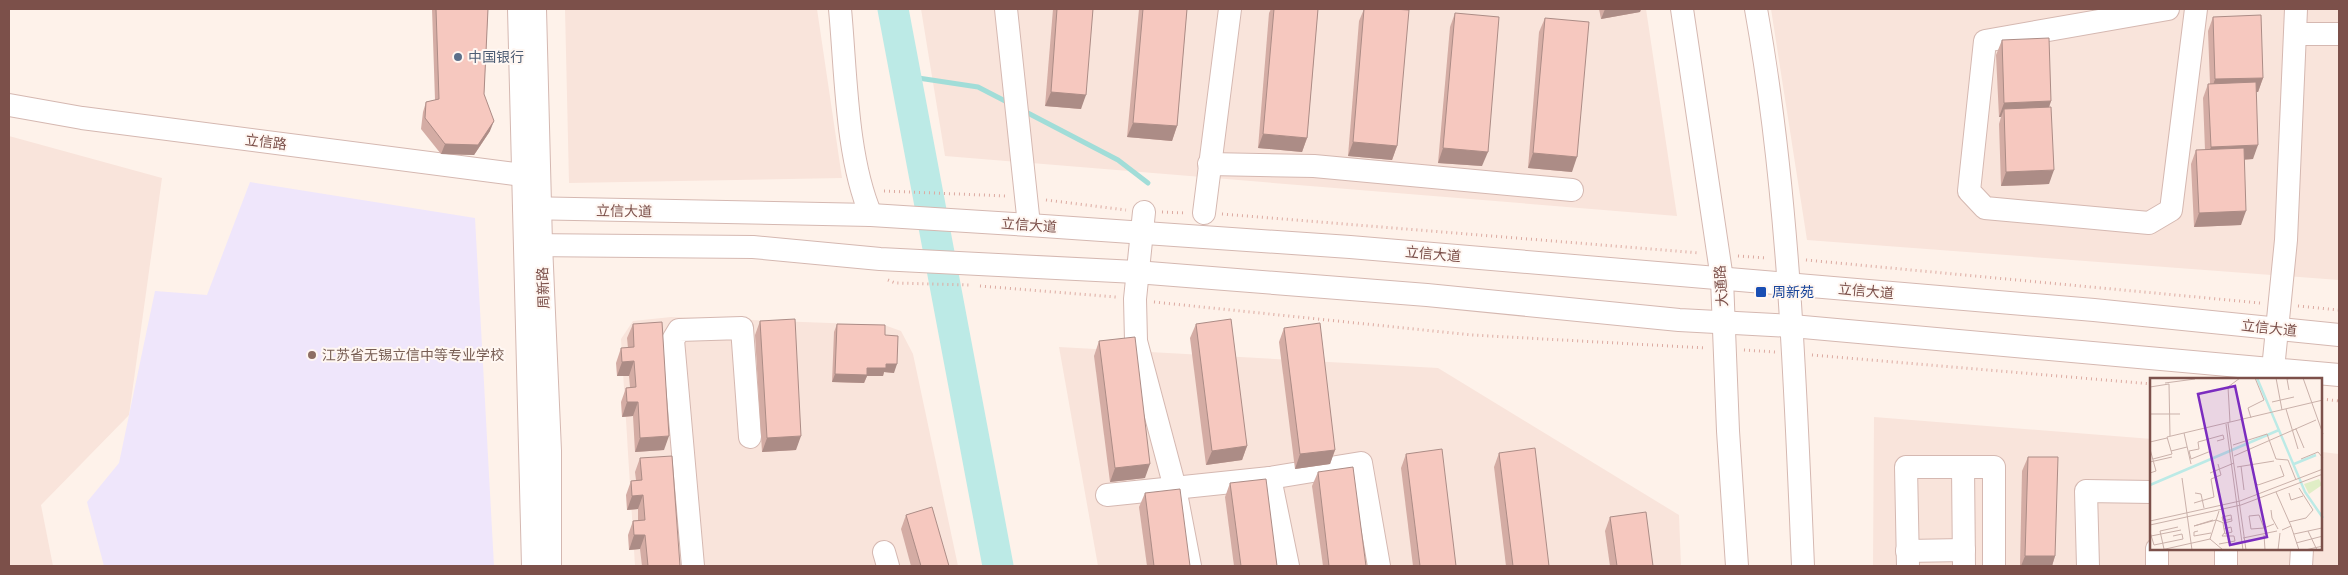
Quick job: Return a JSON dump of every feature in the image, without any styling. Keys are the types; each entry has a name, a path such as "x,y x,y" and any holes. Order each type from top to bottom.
{"street":[{"name":"周新路","path":"519,9 523,175 532,209"},
{"name":"周新路","path":"533,566 532,209 535,9"},
{"path":"840,9 852,135 862,193 872,215"},
{"path":"1006,9 1029,225"},
{"path":"1204,213 1230,9"},
{"name":"大通路","path":"1682,9 1722,279 1737,566"},
{"path":"1756,9 1766,65 1788,259 1803,566"},
{"path":"2168,9 1985,41 1969,191 1985,208 2149,223 2171,210 2196,9"},
{"path":"2274,374 2286,230 2296,9"},
{"path":"2296,34 2339,34"},
{"name":"立信路","path":"9,105 82,118 523,175"},
{"path":"1209,164 1314,166 1572,190"},
{"name":"立信大道","path":"532,209 872,215 1029,225 1142,223 1350,247 2094,310 2339,335"},
{"path":"1142,223 1136,272 1136,341 1175,488 1190,566"},
{"name":"周新路","path":"533,245 550,452 550,566"},
{"path":"533,245 753,246 880,259 1136,272 1427,295 1679,320 1792,326 2274,374 2339,375"},
{"path":"693,566 673,340 679,330 742,328 750,437"},
{"path":"1107,495 1270,478 1361,463 1379,566"},
{"path":"1963,467 1964,558 1907,558 1906,467 1963,467 1994,467 1994,566"},
{"path":"1270,478 1288,566"},
{"path":"2088,566 2086,491 2150,492"},
{"path":"2157,550 2157,566"},
{"path":"2226,550 2226,566"},
{"path":"2302,550 2302,566"}],"path":[{"name":"立信大道","path":"886,191 1027,197 1142,223 1204,213 1788,259 2339,310"},
{"path":"895,283 977,286 1135,299 1173,305 1472,335 1725,349 2150,384"},
{"path":"2323,399 2339,401"}],"shaded area":[{"path":"565,9 817,9 842,178 569,183"},
{"path":"921,9 1646,9 1677,216 945,156"},
{"path":"1771,9 2339,9 2339,280 1807,240"},
{"path":"9,136 162,178 129,415 41,505 53,566 9,566"},
{"name":"江苏省无锡立信中等专业学校","path":"250,182 475,218 494,566 104,566 87,502 119,463 155,291 207,295"},
{"path":"671,317 884,325 901,331 913,354 958,566 635,566 621,339 633,321"},
{"path":"1059,347 1438,368 1679,515 1681,566 1098,566"},
{"path":"1874,417 2150,439 2150,550 2323,550 2323,452 2339,454 2339,566 1873,566"}],"building":[{"name":"中国银行","path":"436,9 488,9 484,94 494,121 478,145 445,144 425,118 426,102 439,99"},
{"path":"1057,9 1093,9 1086,95 1051,92"},
{"path":"1143,9 1187,9 1177,126 1133,123"},
{"path":"1274,9 1318,9 1307,138 1263,134"},
{"path":"1364,9 1409,10 1397,146 1353,142"},
{"path":"1455,13 1499,17 1488,152 1443,148"},
{"path":"2261,15 2263,78 2215,79 2213,17"},
{"path":"1545,18 1589,22 1577,157 1533,153"},
{"path":"2049,38 2051,101 2004,103 2002,40"},
{"path":"2256,82 2258,145 2211,147 2208,84"},
{"path":"2051,107 2054,170 2006,172 2004,109"},
{"path":"2244,148 2246,211 2199,213 2196,150"},
{"path":"795,319 801,436 767,438 760,321"},
{"path":"1231,319 1247,446 1212,451 1196,324"},
{"path":"662,322 669,436 640,438 638,402 627,402 626,388 636,387 634,361 622,362 621,348 634,347 633,324"},
{"path":"1320,323 1335,450 1300,454 1284,328"},
{"path":"837,324 885,325 885,335 898,336 897,364 886,364 886,368 867,368 867,375 835,374"},
{"path":"1135,337 1150,464 1115,468 1099,341"},
{"path":"1535,448 1549,566 1513,566 1499,453"},
{"path":"1442,449 1456,566 1420,566 1406,454"},
{"path":"672,456 680,566 648,566 645,535 634,535 633,521 645,520 643,495 632,496 631,481 642,480 640,458"},
{"path":"2028,457 2058,457 2055,556 2025,556"},
{"path":"1353,467 1366,566 1329,566 1318,472"},
{"path":"1266,479 1277,566 1241,566 1230,483"},
{"path":"1180,489 1190,566 1154,566 1145,493"},
{"path":"932,507 949,566 921,566 906,515"},
{"path":"1646,512 1653,566 1617,566 1610,517"}],"waterway":[{"path":"893,9 998,566"},
{"path":"905,76 978,87 1009,103"},
{"path":"1024,111 1118,160 1148,183"}],"place":[{"name":"中国银行","path":"458,57"},
{"name":"周新苑","path":"1761,292"},
{"name":"江苏省无锡立信中等专业学校","path":"312,355"}]}
